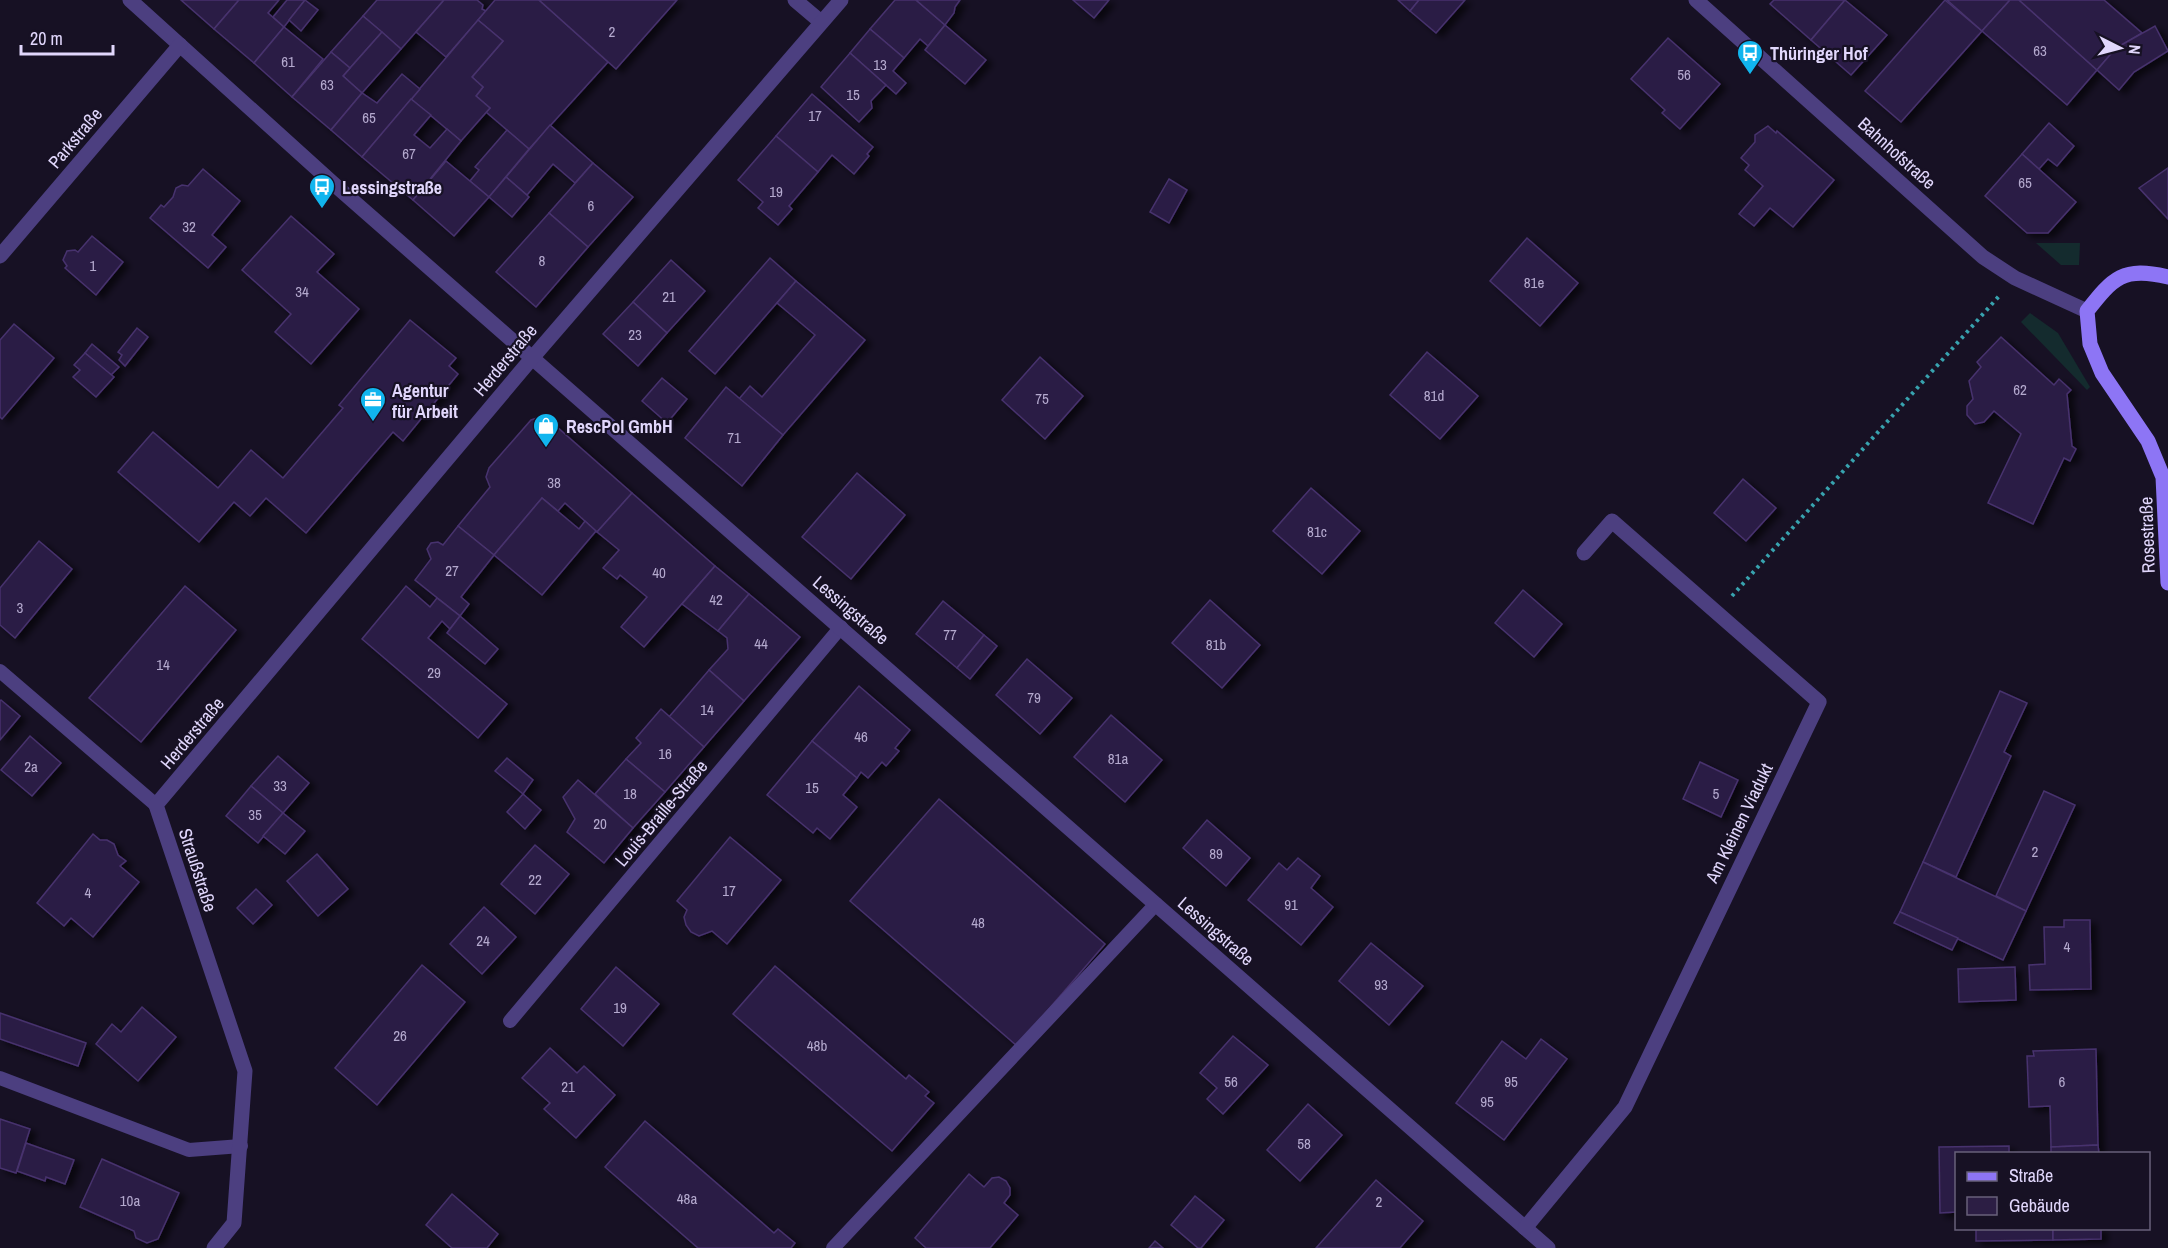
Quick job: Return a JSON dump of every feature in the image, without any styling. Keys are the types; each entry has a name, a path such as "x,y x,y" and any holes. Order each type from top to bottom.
{"main road":[{"path":"2166,488 2148,441 2102,373 2090,344 2087,311 2107,285 2124,274 2168,277"},
{"name":"Rosestraße","path":"2166,488 2168,583"}],"street":[{"name":"Lessingstraße","path":"130,0 336,186 1548,1248"},
{"path":"795,0 822,22"},
{"name":"Herderstraße","path":"156,806 533,357 841,0"},
{"name":"Bahnhofstraße","path":"1696,0 1983,257 2015,278 2087,311"},
{"name":"Parkstraße","path":"0,256 180,45"},
{"name":"Am Kleinen Viadukt","path":"1525,1228 1625,1107 1819,702 1612,521 1584,554"},
{"name":"Straußstraße","path":"156,806 245,1071 234,1223 214,1248"}],"lane":[{"name":"Louis-Braille-Straße","path":"510,1022 841,627"},
{"path":"0,671 156,806"},
{"path":"833,1248 1156,904"},
{"path":"0,1078 189,1150 240,1146"}],"path":[{"path":"1718,613 2015,278"}],"green space":[{"path":"2036,243 2080,243 2079,265 2061,265"},
{"path":"2030,313 2058,333 2090,387 2087,390 2021,322"}],"building":[{"path":"181,0 239,0 214,29"},
{"path":"239,0 279,0 268,13 284,27 254,63 214,29"},
{"path":"287,0 305,0 284,27 273,17"},
{"path":"305,0 318,10 301,31 289,20"},
{"path":"377,0 444,0 401,49 363,16"},
{"path":"444,0 477,0 483,5 482,9 486,11 446,57 416,32"},
{"path":"495,0 539,0 608,62 529,149 486,112 490,108 476,96 483,87 472,77 503,41 478,20"},
{"path":"539,0 677,0 616,69"},
{"path":"895,0 916,0 945,25 928,46 920,39 904,58 870,29"},
{"path":"916,0 960,0 945,25"},
{"path":"1073,0 1109,0 1094,18"},
{"path":"1398,0 1419,0 1410,11"},
{"path":"1419,0 1465,0 1436,33 1410,11"},
{"path":"1774,0 1845,0 1811,40 1770,4"},
{"path":"1845,0 1887,35 1851,75 1811,40"},
{"path":"1945,0 1982,31 1901,122 1865,91"},
{"path":"1947,0 2010,0 1982,31"},
{"path":"2010,0 2019,0 2097,70 2067,105 1982,31"},
{"path":"2019,0 2104,0 2142,33 2116,48 2097,70"},
{"path":"363,16 382,32 350,68 331,52"},
{"path":"478,20 503,41 472,77 483,87 476,96 490,108 461,141 411,99"},
{"path":"945,25 986,60 965,84 925,50"},
{"path":"2155,26 2168,51 2134,72 2119,90 2097,70 2116,48"},
{"path":"284,27 323,59 292,97 254,63"},
{"path":"870,29 904,58 893,71 906,83 896,94 850,53"},
{"path":"382,32 401,49 362,93 343,76"},
{"path":"1668,38 1720,84 1680,129 1662,113 1665,110 1631,79"},
{"path":"331,52 350,68 343,76 362,93 331,130 292,97"},
{"path":"850,53 886,85 871,101 872,108 859,122 821,87"},
{"path":"402,74 420,89 362,157 331,130 362,93 377,103"},
{"path":"812,94 873,147 867,154 869,156 854,174 832,155 818,172 776,136"},
{"path":"411,99 431,115 414,135 430,148 447,129 461,141 413,200 362,157"},
{"path":"2049,123 2074,146 2057,166 2048,159 2039,169 2022,154"},
{"path":"550,125 593,163 575,183 553,164 527,195 506,177"},
{"path":"1768,126 1776,133 1777,131 1834,180 1793,227 1770,208 1754,226 1739,214 1763,186 1745,170 1749,165 1741,158 1755,142 1755,135"},
{"path":"507,130 529,149 489,197 470,181 479,170 475,167"},
{"path":"776,136 818,172 789,206 792,209 778,225 758,208 763,202 738,180"},
{"path":"2022,154 2076,202 2048,233 2027,233 1985,196"},
{"path":"446,161 489,197 454,236 413,200"},
{"path":"593,163 633,197 588,247 549,213"},
{"path":"2168,168 2168,219 2139,188"},
{"path":"203,169 240,201 212,235 226,247 208,268 150,218 161,205 164,207 173,197 176,188 182,185 188,186"},
{"path":"506,177 529,197 512,217 489,197"},
{"path":"1169,179 1187,190 1169,223 1150,212"},
{"path":"549,213 588,247 536,307 496,272"},
{"path":"291,216 334,254 317,272 359,309 311,364 275,332 291,314 242,270"},
{"path":"92,236 123,262 96,295 65,268 67,266 63,260 67,251 78,252"},
{"path":"1527,238 1578,283 1540,326 1490,281"},
{"path":"770,258 796,281 715,374 689,351"},
{"path":"671,260 705,291 667,333 633,302"},
{"path":"796,281 865,340 783,435 739,399 750,386 762,397 815,335 777,303"},
{"path":"633,302 667,333 638,366 603,334"},
{"name":"Agentur für Arbeit","path":"410,320 456,358 449,366 458,374 403,441 393,432 306,533 266,498 250,516 234,502 199,542 118,472 153,432 218,488 251,450 283,478 343,408 339,405"},
{"path":"14,324 54,358 2,419 0,417 0,340"},
{"path":"137,328 148,337 125,366 119,360 122,355 118,352"},
{"path":"2001,337 2054,385 2059,379 2071,390 2067,394 2072,446 2076,449 2070,461 2064,458 2033,524 1988,503 2021,434 1994,411 1984,422 1975,424 1967,415 1967,406 1973,399 1969,381 1981,367 1977,362"},
{"path":"92,344 119,367 111,375 85,353"},
{"path":"1427,352 1478,396 1440,439 1390,395"},
{"path":"85,353 114,377 96,397 73,377 80,370 74,365"},
{"path":"1040,357 1083,396 1045,439 1002,400"},
{"path":"662,378 687,399 667,423 642,401"},
{"path":"726,387 783,435 742,486 685,438"},
{"path":"540,417 549,420 632,493 597,532 565,503 558,511 542,498 494,555 458,526 490,487 486,477 489,468 531,420"},
{"path":"857,473 905,515 851,579 802,537"},
{"path":"1743,479 1776,508 1746,541 1714,513"},
{"path":"1311,488 1360,531 1322,574 1273,531"},
{"path":"632,493 715,566 644,647 621,627 647,597 620,575 617,579 603,568 619,550 597,532"},
{"path":"542,498 579,529 585,521 596,531 542,595 494,555"},
{"path":"458,526 494,555 461,597 469,604 460,616 415,580 431,559 427,549 431,543 438,542 443,545"},
{"path":"39,541 72,569 15,638 0,625 0,588"},
{"path":"715,566 749,594 718,631 682,604"},
{"path":"185,586 236,630 141,742 89,698"},
{"path":"406,586 430,607 437,598 460,616 450,629 442,621 428,638 507,704 478,738 362,639"},
{"path":"1523,590 1562,624 1534,657 1495,623"},
{"path":"749,594 800,637 744,701 709,670 728,649 727,638 718,631"},
{"path":"1210,600 1260,645 1222,688 1172,643"},
{"path":"943,601 984,635 957,668 916,634"},
{"path":"460,616 498,649 485,664 447,633"},
{"path":"984,635 997,646 970,679 957,668"},
{"path":"1027,659 1072,698 1040,734 996,695"},
{"path":"709,670 744,701 704,747 669,717"},
{"path":"859,686 910,730 895,748 899,751 886,766 882,762 868,778 861,772 857,778 812,741"},
{"path":"2000,691 2027,703 2004,752 2011,756 1956,877 1923,862"},
{"path":"0,701 20,716 0,740"},
{"path":"661,709 704,747 665,792 626,759 641,743 636,738"},
{"path":"1111,715 1162,760 1125,802 1074,757"},
{"path":"30,736 61,763 32,796 1,770"},
{"path":"812,741 857,778 843,795 857,807 830,839 817,828 813,833 767,795"},
{"path":"278,756 309,783 283,813 251,786"},
{"path":"507,758 533,780 523,794 495,771"},
{"path":"626,759 665,792 633,828 595,794"},
{"path":"1700,762 1738,780 1721,817 1683,799"},
{"path":"578,780 633,828 604,863 567,832 575,819 563,797"},
{"path":"251,786 283,813 258,843 226,816"},
{"path":"2044,791 2075,805 2026,911 1996,896"},
{"path":"523,794 541,810 525,829 507,812"},
{"path":"939,799 1105,944 1017,1046 850,901"},
{"path":"283,813 305,831 285,854 263,836"},
{"path":"1207,820 1250,858 1226,886 1183,848"},
{"path":"93,834 100,840 107,840 114,844 118,855 126,861 120,866 139,882 93,937 71,918 64,926 37,903"},
{"path":"730,837 781,880 727,944 712,931 699,936 691,932 684,917 687,910 677,901"},
{"path":"535,845 569,874 535,914 501,884"},
{"path":"317,854 348,889 318,916 287,881"},
{"path":"1298,858 1320,876 1311,888 1333,907 1301,945 1248,900 1279,863 1287,870"},
{"path":"1923,862 2026,911 2003,960 1900,912"},
{"path":"256,889 272,905 253,924 237,908"},
{"path":"484,907 516,937 482,974 450,944"},
{"path":"1900,912 1958,938 1952,950 1894,923"},
{"path":"2064,920 2090,920 2091,989 2030,990 2029,965 2045,964 2044,927 2064,927"},
{"path":"1371,943 1423,986 1389,1025 1339,981"},
{"path":"422,965 465,1002 377,1105 335,1068"},
{"path":"775,966 906,1079 909,1075 929,1092 925,1096 934,1103 892,1151 733,1014"},
{"path":"616,967 659,1004 623,1046 581,1009"},
{"path":"2015,967 2016,1000 1959,1002 1958,969"},
{"path":"142,1007 176,1037 138,1081 96,1044 112,1024 121,1032"},
{"path":"0,1013 86,1043 78,1066 0,1039"},
{"path":"1233,1036 1268,1065 1223,1114 1207,1099 1217,1088 1200,1073"},
{"path":"1541,1039 1567,1059 1504,1140 1456,1103 1502,1041 1526,1059"},
{"path":"550,1048 577,1073 584,1066 615,1095 576,1138 544,1109 550,1103 522,1078"},
{"path":"2096,1049 2098,1145 2051,1147 2050,1106 2029,1107 2027,1056 2034,1056 2033,1051"},
{"path":"1308,1104 1342,1135 1300,1181 1267,1150"},
{"path":"0,1119 30,1129 16,1173 0,1168"},
{"path":"645,1121 774,1233 778,1229 795,1243 791,1248 698,1248 605,1167"},
{"path":"26,1143 74,1160 65,1184 46,1177 45,1181 17,1171"},
{"path":"2098,1145 2099,1152 2051,1152 2051,1147"},
{"path":"2009,1146 2009,1152 1955,1152 1955,1212 1940,1213 1939,1147"},
{"path":"102,1159 179,1193 158,1239 147,1243 136,1238 134,1231 80,1207"},
{"path":"969,1174 984,1187 992,1178 999,1177 1006,1181 1010,1188 1010,1195 1004,1203 1018,1215 990,1248 926,1248 915,1238"},
{"path":"1376,1180 1423,1221 1400,1248 1316,1248"},
{"path":"452,1194 498,1234 487,1248 452,1248 426,1225"},
{"path":"1195,1196 1224,1220 1201,1248 1198,1248 1171,1225"},
{"path":"1976,1230 2053,1230 2053,1240 1976,1241"},
{"path":"2053,1230 2101,1230 2101,1239 2053,1240"},
{"path":"1155,1241 1163,1248 1149,1248"}],"place":[{"name":"Thüringer Hof","path":"1750,76"},
{"name":"Lessingstraße","path":"322,210"},
{"name":"Agentur für Arbeit","path":"373,423"},
{"name":"RescPol GmbH","path":"546,449"}]}
